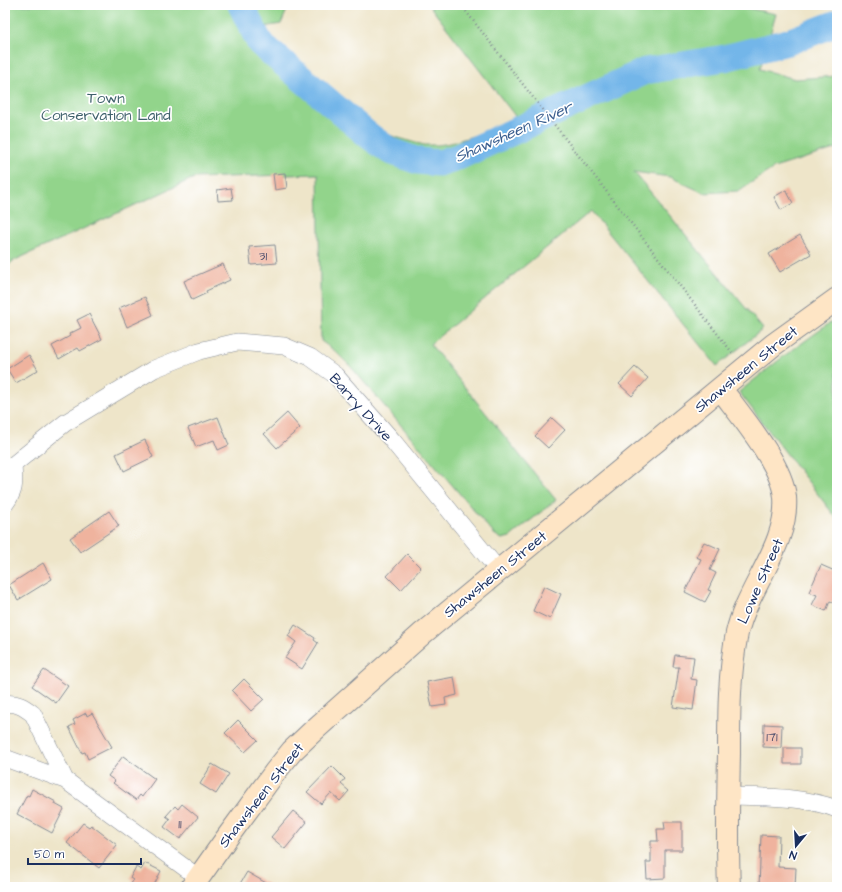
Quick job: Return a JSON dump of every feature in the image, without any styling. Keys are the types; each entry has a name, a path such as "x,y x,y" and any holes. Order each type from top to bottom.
{"main road":[{"name":"Shawsheen Street","path":"195,883 275,772 292,751 375,675 499,570 773,345 837,298"},
{"name":"Lowe Street","path":"721,389 778,472 783,488 785,504 784,520 780,535 747,603 737,633 730,688 728,796 729,887"}],"street":[{"name":"Barry Drive","path":"5,504 12,496 14,486 9,463 65,422 154,369 199,351 237,342 284,346 310,357 335,375 392,440 499,570"},
{"path":"5,704 17,704 26,708 33,714 65,780"},
{"path":"5,758 65,780 195,883"},
{"path":"728,796 787,797 817,802 837,808"}],"path":[{"path":"461,5 745,369"}],"green space":[{"name":"Town Conservation Land","path":"5,5 289,5 281,24 251,29 260,46 271,59 339,105 355,123 424,145 438,145 451,143 519,121 429,5 732,5 776,14 760,69 795,79 837,76 837,148 774,168 738,191 704,193 670,177 634,172 763,329 717,366 591,211 430,344 556,500 510,537 502,539 494,534 351,367 335,351 321,341 318,174 194,178 13,261 5,269"},
{"path":"837,318 837,519 739,392 784,356"}],"building":[{"path":"285,173 287,188 275,190 273,174"},
{"path":"231,188 233,200 218,201 217,190"},
{"path":"786,190 793,203 781,210 774,197"},
{"path":"800,235 811,254 780,272 769,254"},
{"path":"275,245 277,263 251,265 249,247"},
{"path":"223,264 230,280 206,291 207,293 192,300 184,281"},
{"path":"145,297 153,315 127,327 119,308"},
{"path":"89,314 102,339 80,351 78,348 59,359 52,346 70,336 69,334 81,328 77,320"},
{"path":"29,355 38,370 16,383 7,369"},
{"path":"635,367 648,378 632,396 619,384"},
{"path":"287,413 300,428 277,448 264,434"},
{"path":"218,417 229,445 218,450 214,440 196,447 188,428"},
{"path":"552,418 565,430 548,448 535,436"},
{"path":"145,440 153,457 124,471 116,454"},
{"path":"109,511 119,526 80,552 70,538"},
{"path":"704,542 720,549 710,570 716,573 708,590 711,591 705,602 685,592 701,559 696,557"},
{"path":"407,554 421,568 401,590 387,576"},
{"path":"43,563 52,579 18,600 9,585"},
{"path":"821,565 837,572 837,604 830,601 826,611 812,605 817,595 809,592"},
{"path":"544,586 561,594 550,619 533,611"},
{"path":"295,625 315,638 314,640 318,643 302,669 285,658 296,642 288,636"},
{"path":"675,655 694,657 691,679 697,680 693,710 673,707 679,667 673,667"},
{"path":"44,670 68,686 56,703 32,686"},
{"path":"454,677 457,695 445,698 446,705 432,707 427,682"},
{"path":"244,679 264,699 251,711 232,691"},
{"path":"86,713 87,716 92,713 112,747 88,759 85,752 82,753 69,727 75,724 73,720"},
{"path":"238,720 258,740 245,752 225,733"},
{"path":"764,724 782,725 781,748 763,747"},
{"path":"784,748 801,748 801,764 784,764"},
{"path":"123,756 155,779 142,797 140,795 136,800 113,783 115,781 108,776"},
{"path":"212,764 229,774 216,794 200,784"},
{"path":"332,766 345,779 341,784 349,791 340,801 331,793 321,804 307,792"},
{"path":"32,789 56,802 55,804 64,809 52,833 17,814 27,795 29,796"},
{"path":"182,804 198,817 180,839 164,827 170,819 166,816 175,806 178,809"},
{"path":"293,811 307,822 285,849 271,837"},
{"path":"664,822 682,822 682,850 665,850 665,878 647,879 646,862 651,862 651,841 658,841 657,829 665,829"},
{"path":"83,823 89,827 91,825 117,845 99,868 67,843"},
{"path":"761,835 779,836 778,867 796,868 795,887 759,887"},
{"path":"145,863 161,871 153,887 130,887 133,880 130,878 136,867 141,870"},
{"path":"247,872 273,887 238,887"}],"waterway":[{"name":"Shawsheen River","path":"241,5 260,43 368,135 390,151 418,161 439,163 458,157 645,71 725,58 788,42 837,23"}]}
